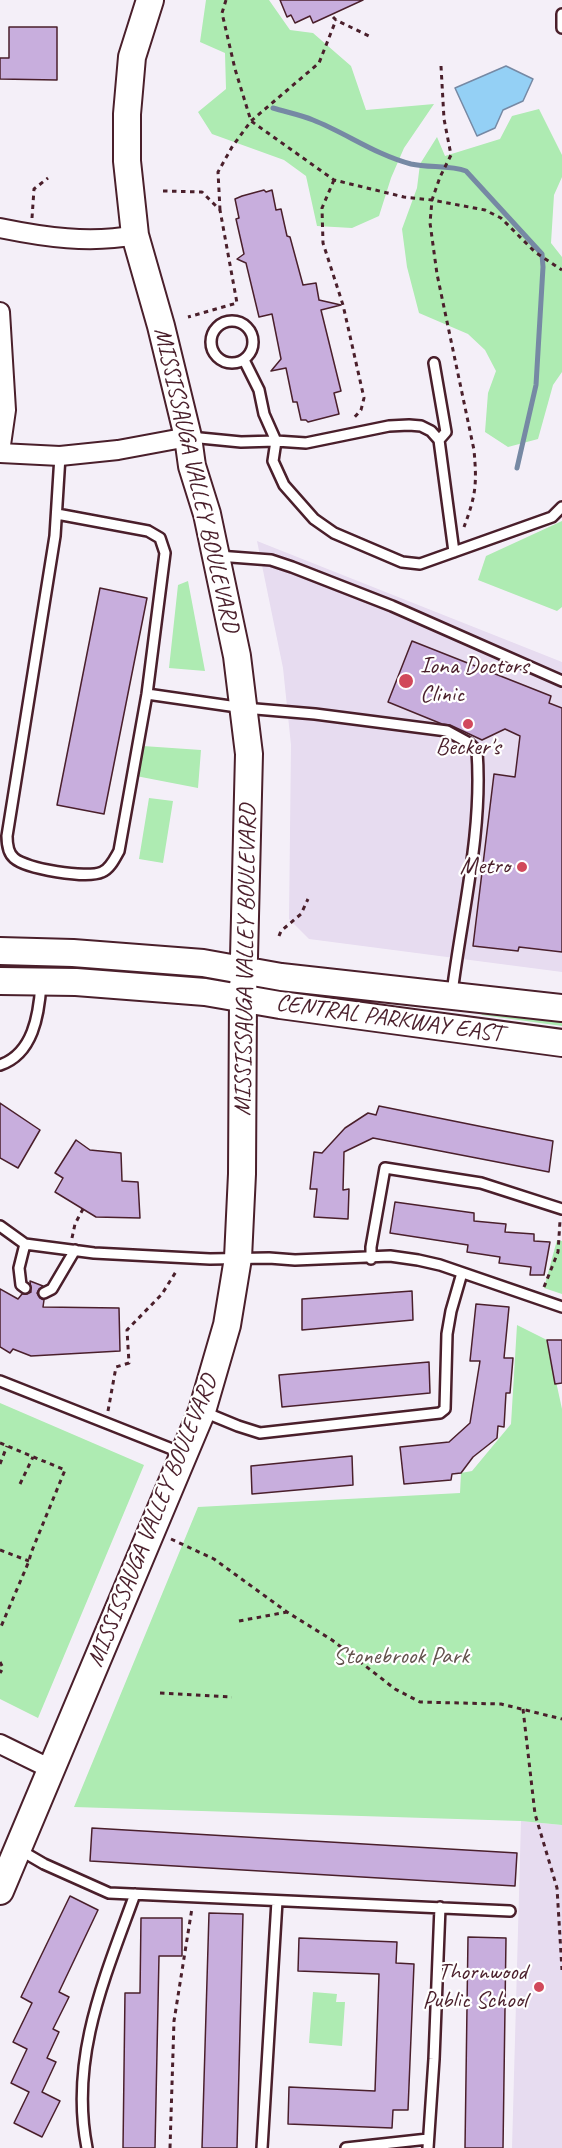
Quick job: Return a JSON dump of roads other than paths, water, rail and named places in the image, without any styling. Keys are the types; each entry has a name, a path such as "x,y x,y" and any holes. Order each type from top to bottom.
{"street":[{"name":"MISSISSAUGA VALLEY BOULEVARD","path":"0,1891 202,1411 227,1326 238,1258 242,1174 243,998 249,754 237,656 207,514 192,466 188,437 161,326 135,235 127,161 127,114 132,57 150,0"},
{"path":"0,228 31,235 97,240 135,235"},
{"path":"0,312 6,410 0,452 60,456 118,450 188,437"},
{"name":"CENTRAL PARKWAY EAST","path":"0,951 202,963 281,977 562,1008"},
{"name":"CENTRAL PARKWAY EAST","path":"0,981 205,992 280,1005 562,1043"},
{"path":"0,1744 51,1769"}],"lane":[{"path":"562,14 562,28"},
{"path":"233,321 249,329 253,346 250,354 243,360 235,364 218,359 210,343 216,327 224,322 233,321"},
{"path":"243,360 259,390 264,414 276,441 273,461 284,485 314,519 334,533 402,562 420,564 552,517 562,507"},
{"path":"434,363 446,432 439,440"},
{"path":"188,437 241,442 276,441 306,444 389,426 421,426 431,431 439,440 454,552"},
{"path":"57,514 148,531 160,538 165,553 147,694 119,850 114,861 103,872 87,876 27,866 13,858 8,848 7,837 55,536 60,456"},
{"path":"216,556 271,560 292,567 392,606 562,681"},
{"path":"147,694 244,708 315,714 447,731 469,743 477,751 476,820 451,997"},
{"path":"0,1065 10,1062 25,1046 39,1014 41,982"},
{"path":"371,1259 371,1247 385,1168 481,1183 562,1209"},
{"path":"0,1226 25,1244 94,1253 210,1259 371,1259 390,1256 418,1260 562,1307"},
{"path":"25,1244 19,1268 21,1285 25,1288"},
{"path":"44,1293 52,1289 72,1250"},
{"path":"202,1411 260,1433 440,1413 445,1409 447,1334 462,1273"},
{"path":"0,1381 185,1454"},
{"path":"18,1849 44,1864 109,1893 510,1911"},
{"path":"87,2148 83,2128 83,2081 89,2030 98,1995 135,1894"},
{"path":"262,2148 277,1901"},
{"path":"346,2148 428,2144 440,1907"}],"water":[{"path":"506,66 533,79 523,101 503,110 495,128 477,136 455,88"}],"waterway":[{"path":"273,108 313,120 398,160 411,164 466,171 542,254 536,385 517,468"}],"place":[{"name":"Iona Doctors Clinic","path":"406,681"},
{"name":"Becker's","path":"468,724"},
{"name":"Metro","path":"522,867"},
{"name":"Thornwood Public School","path":"539,1987"}],"park label":[{"name":"Stonebrook Park","path":"401,1657"}]}
